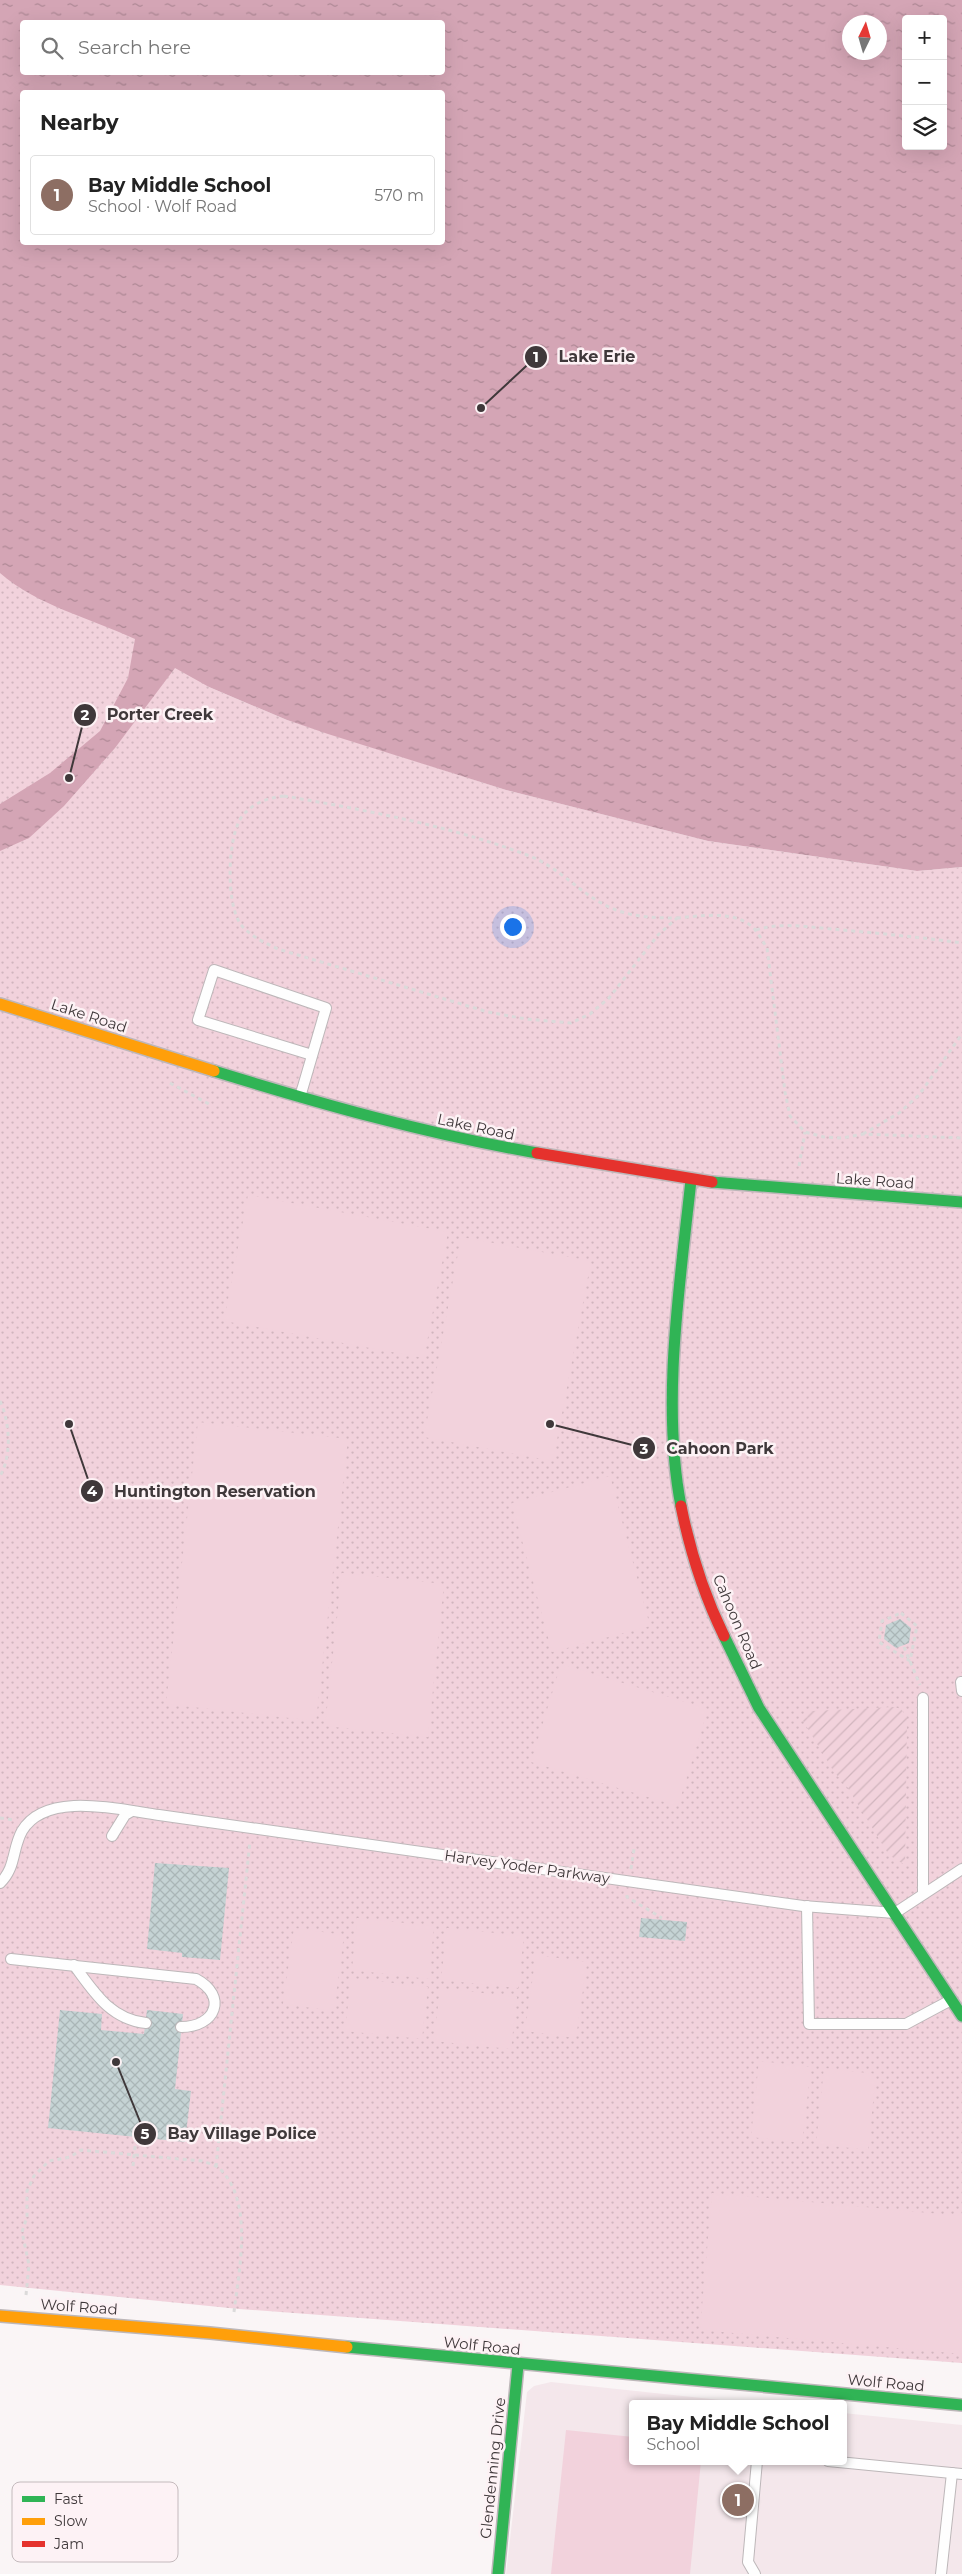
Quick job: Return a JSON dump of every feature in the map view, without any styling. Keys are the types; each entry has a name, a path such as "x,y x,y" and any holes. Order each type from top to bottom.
{"street":[{"name":"Lake Road","path":"0,1004 300,1098 460,1140 691,1180 962,1202"},
{"name":"Cahoon Road","path":"691,1180 680,1281 672,1408 677,1485 688,1537 712,1611 759,1708 962,2016"},
{"name":"Wolf Road","path":"0,2316 210,2333 518,2365 962,2405"},
{"name":"Glendenning Drive","path":"498,2574 518,2365"}],"lane":[{"path":"300,1098 326,1008 214,970 198,1020 312,1054"},
{"path":"923,1698 923,1894"},
{"name":"Harvey Yoder Parkway","path":"0,1883 8,1875 21,1833 29,1821 37,1815 73,1805 159,1814 807,1906 895,1913"},
{"path":"112,1836 125,1815 132,1811"},
{"path":"895,1913 962,1869"},
{"path":"807,1906 809,2024 906,2024 951,2000"},
{"path":"11,1959 196,1979 206,1984 213,1998 212,2012 206,2022 195,2027 180,2027"},
{"path":"74,1965 103,2004 114,2013 131,2022 146,2023"},
{"path":"847,2463 957,2473 941,2574"},
{"path":"755,2574 748,2562 757,2465"}],"path":[{"path":"677,918 658,935 609,998 590,1014 571,1023 543,1022 488,1012 441,1000 278,949 259,941 242,926 233,911 230,890 230,864 235,835 242,817 253,805 269,798 284,796 368,812 499,846 530,856 553,868 607,906 625,912 655,918 725,916 742,921 756,930 767,948 790,1116 805,1132 824,1138 842,1138 862,1134 962,1138"},
{"path":"756,930 769,926 788,925 894,934 962,943"},
{"path":"862,1134 899,1113 919,1094 962,1034"},
{"path":"799,1166 805,1132"},
{"path":"0,1401 7,1427 8,1452 0,1476"},
{"path":"901,1613 917,1626 910,1661 879,1642 882,1621 901,1613"},
{"path":"904,1647 923,1698"},
{"path":"216,2167 251,1828"},
{"path":"133,2166 136,2137"},
{"path":"26,2298 29,2265 22,2232 27,2216 27,2191 34,2176 49,2161 70,2157 81,2150 202,2161 216,2167 227,2179 235,2193 243,2228 234,2312"}],"shaded area":[{"path":"0,471 209,687 287,720 506,790 708,841 917,871 962,867 962,2363 239,2309 0,2285"},
{"path":"248,1195 448,1232 424,1358 224,1321"},
{"path":"461,1237 591,1261 553,1461 424,1437"},
{"path":"198,1422 348,1439 316,1721 166,1704"},
{"path":"610,1476 650,1626 552,1652 512,1503"},
{"path":"342,1573 444,1584 428,1737 325,1726"},
{"path":"561,1664 708,1709 678,1806 531,1762"},
{"path":"894,1707 901,1709 907,1717 905,1865 889,1855 846,1785 834,1772 802,1719 812,1711"},
{"path":"357,1918 434,1926 429,1979 352,1970"},
{"path":"294,1928 344,1935 334,2011 283,2004"},
{"path":"447,1928 524,1936 518,1988 441,1980"},
{"path":"536,1955 587,1962 576,2038 525,2031"},
{"path":"351,1978 428,1987 422,2039 345,2031"},
{"path":"440,1988 517,1997 511,2049 434,2041"},
{"path":"759,2061 811,2067 802,2143 751,2137"},
{"path":"824,2068 876,2074 868,2150 816,2144"},
{"path":"712,2193 962,2216 962,2354 700,2330"},
{"path":"551,2382 720,2400 629,2400 629,2465 847,2465 847,2413 962,2425 962,2574 506,2574 527,2392 534,2386"},
{"path":"566,2430 629,2437 629,2465 701,2465 690,2574 551,2574"}],"water":[{"path":"0,0 962,0 962,867 917,871 708,841 506,790 287,720 209,687 175,668 115,748 64,806 29,838 0,851 0,804 50,773 100,731 128,678 135,639 48,603 0,573"}],"building":[{"path":"900,1619 911,1628 909,1643 896,1648 884,1639 886,1625"},
{"path":"155,1863 229,1868 220,1960 182,1957 182,1953 147,1949"},
{"path":"641,1918 687,1922 685,1941 639,1937"},
{"path":"60,2010 102,2014 101,2030 144,2034 147,2010 183,2014 175,2089 191,2091 185,2142 48,2128"}],"traffic: fast":[{"path":"214,1071 374,1117 455,1137 537,1153"},
{"path":"681,1506 675,1467 672,1385 674,1343 691,1180"},
{"path":"712,1182 962,1202"},
{"path":"724,1636 759,1708 962,2016"},
{"path":"347,2347 962,2405"},
{"path":"498,2574 518,2365"}],"traffic: slow":[{"path":"0,1004 214,1071"},
{"path":"0,2316 210,2333 347,2347"}],"traffic: jam":[{"path":"537,1153 712,1182"},
{"path":"681,1506 698,1572 724,1636"}],"place":[{"name":"Lake Erie","path":"481,408"},
{"name":"Porter Creek","path":"69,778"},
{"name":"Huntington Reservation","path":"69,1424"},
{"name":"Cahoon Park","path":"550,1424"},
{"name":"Bay Village Police","path":"116,2062"},
{"name":"Bay Middle School","path":"738,2500"}]}
